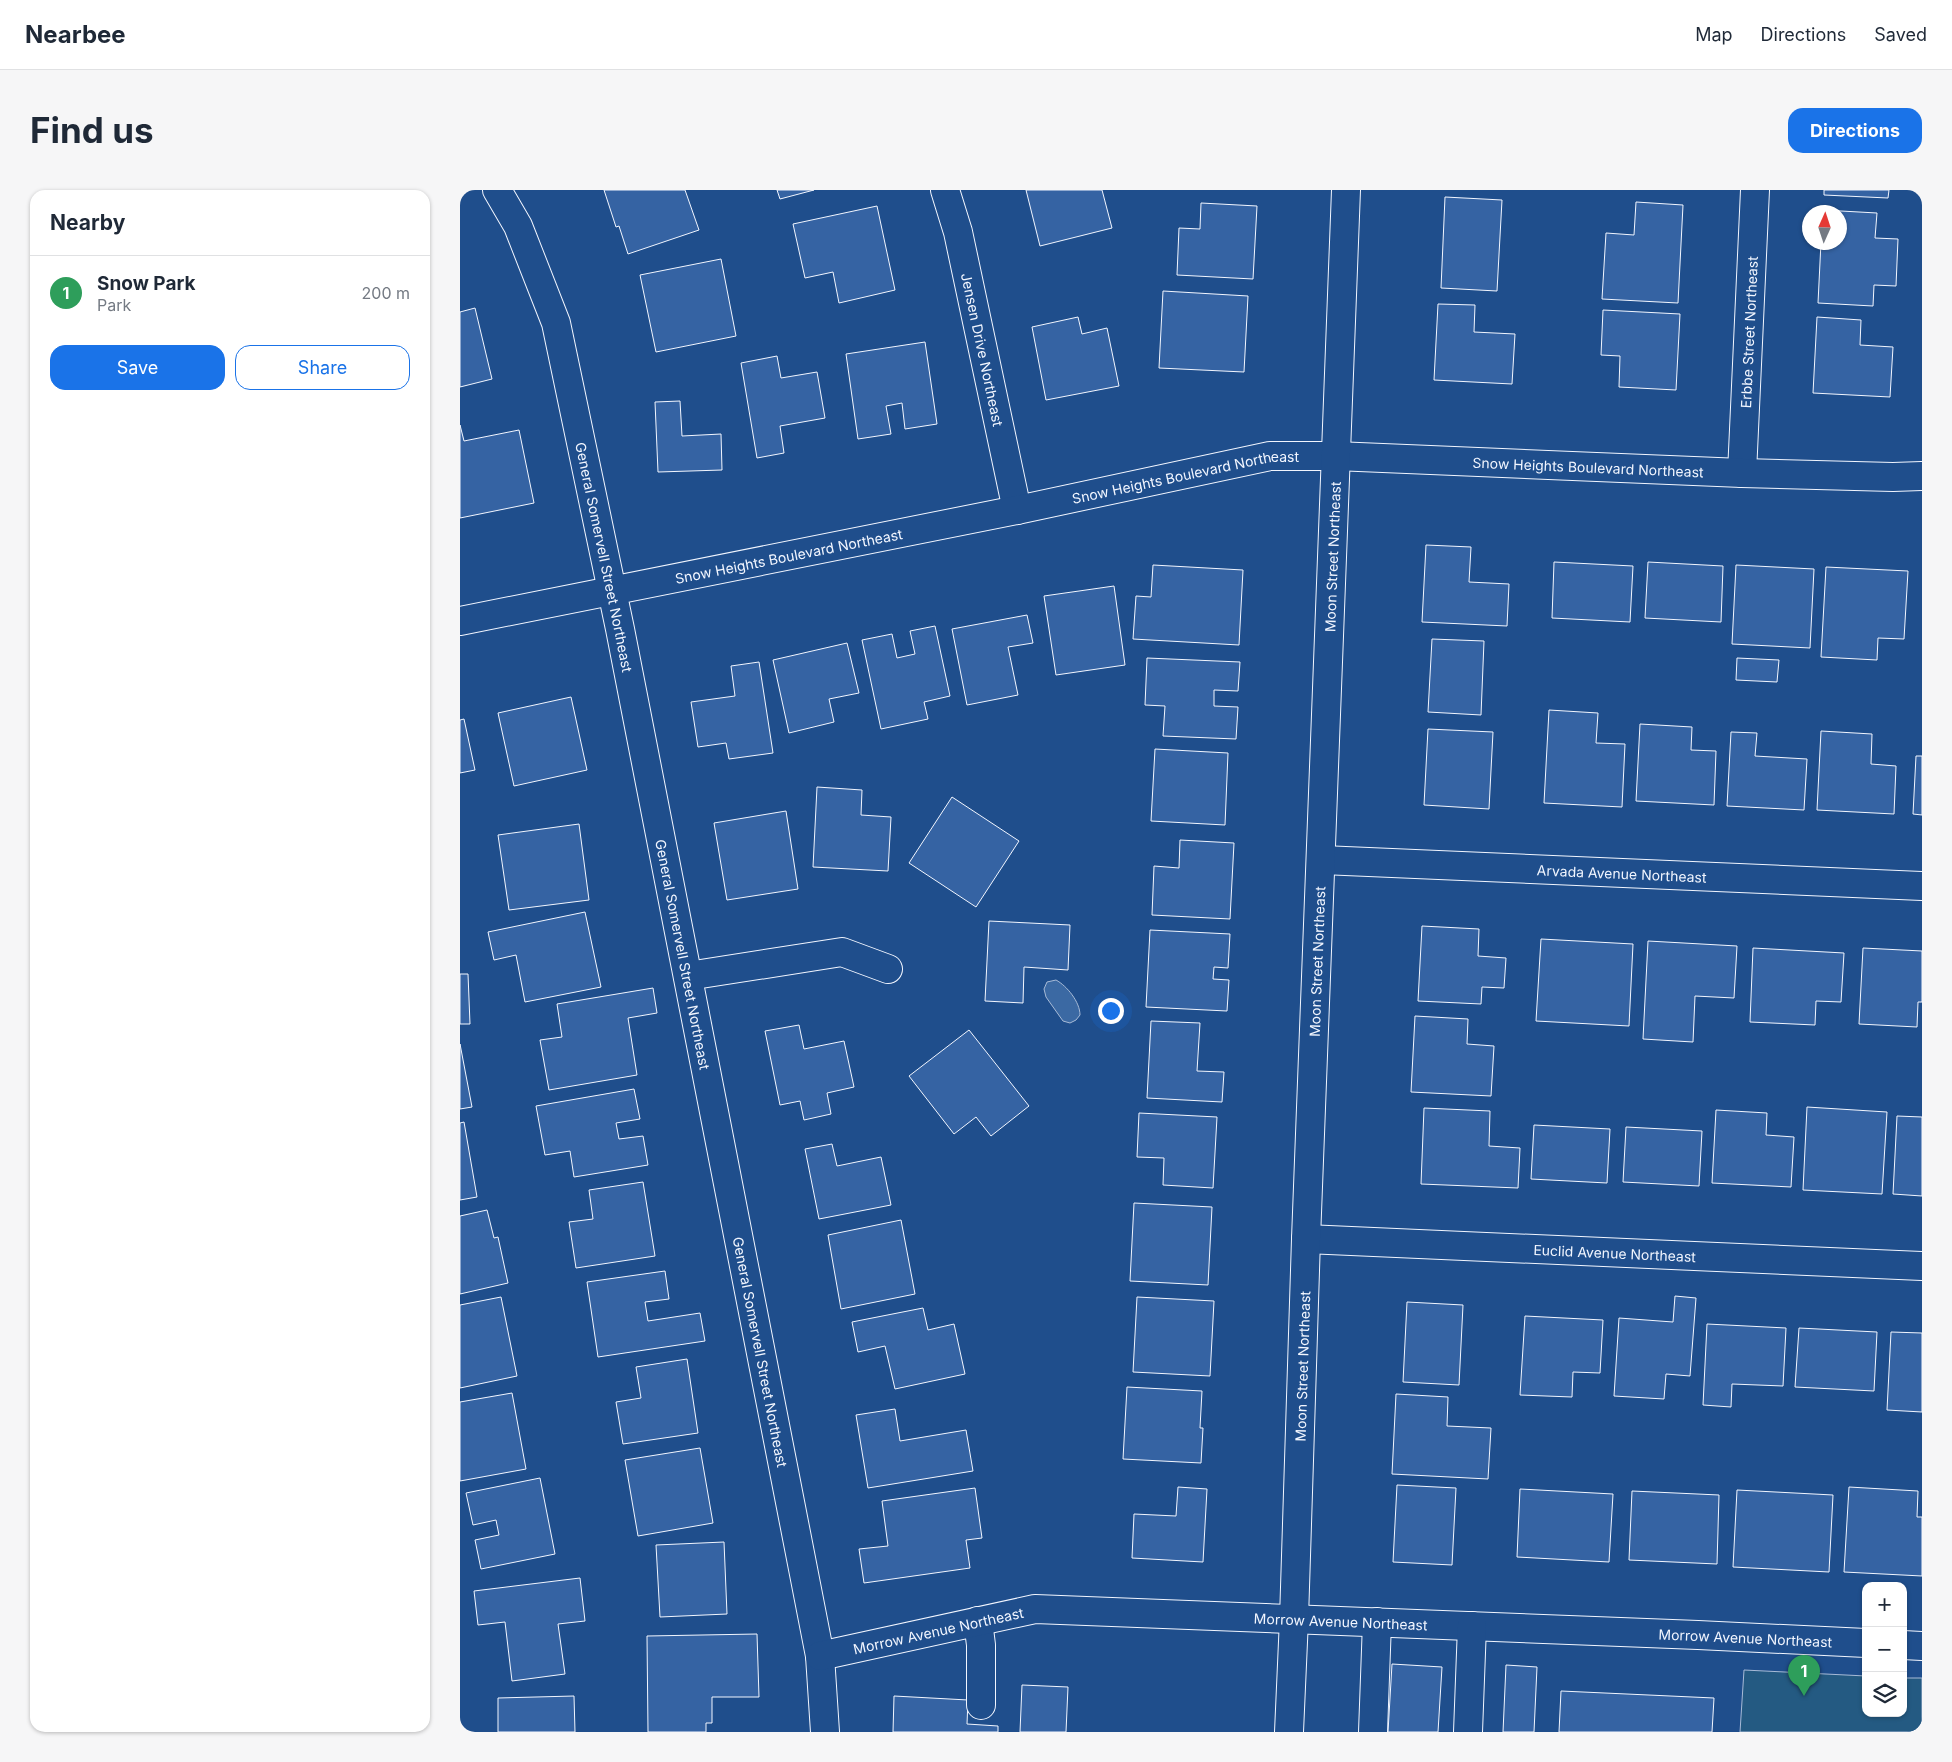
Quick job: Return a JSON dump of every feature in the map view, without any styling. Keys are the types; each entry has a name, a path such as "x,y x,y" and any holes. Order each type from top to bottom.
{"street":[{"name":"General Somervell Street Northeast","path":"497,190 518,226 556,323 613,591 820,1656 826,1732"},
{"name":"Jensen Drive Northeast","path":"945,190 958,232 1018,510"},
{"name":"Moon Street Northeast","path":"1289,1732 1346,190"},
{"name":"Erbbe Street Northeast","path":"1742,473 1755,190"},
{"name":"Snow Heights Boulevard Northeast","path":"460,621 1018,510 1270,456 1335,456 1742,473 1922,476"},
{"name":"Arvada Avenue Northeast","path":"1322,860 1922,886"},
{"path":"688,976 842,952 888,969"},
{"name":"Euclid Avenue Northeast","path":"1306,1239 1922,1266"},
{"name":"Morrow Avenue Northeast","path":"820,1656 1035,1609 1862,1643"},
{"path":"978,1621 981,1645 981,1705"},
{"path":"1373,1732 1377,1622"},
{"path":"1468,1732 1472,1626"},
{"path":"1907,1645 1922,1646"}],"shaded area":[{"path":"1056,980 1068,990 1078,1005 1080,1015 1070,1023 1063,1021 1046,997 1044,989 1047,982"},
{"path":"1744,1670 1862,1676 1862,1717 1907,1717 1907,1678 1922,1678 1922,1732 1740,1732"}],"building":[{"path":"604,190 685,190 699,230 628,254 619,226 616,227"},
{"path":"777,190 814,190 780,199"},
{"path":"1026,190 1102,190 1112,228 1040,246"},
{"path":"1824,190 1889,190 1888,198 1824,195"},
{"path":"1445,197 1502,200 1497,291 1441,288"},
{"path":"1636,202 1683,205 1678,303 1602,299 1606,233 1634,235"},
{"path":"1201,203 1257,206 1253,279 1177,275 1179,228 1200,229"},
{"path":"877,206 895,290 839,303 833,272 805,278 793,224"},
{"path":"1847,211 1877,213 1875,238 1898,239 1896,286 1874,285 1873,306 1818,303 1821,250 1847,250"},
{"path":"721,259 736,336 656,352 640,275"},
{"path":"1163,291 1248,296 1244,372 1159,368"},
{"path":"1438,304 1475,305 1474,332 1515,334 1512,384 1434,380"},
{"path":"475,308 492,379 460,387 460,312"},
{"path":"1603,310 1680,314 1676,390 1619,387 1620,356 1601,355"},
{"path":"1078,317 1082,334 1107,328 1119,386 1046,400 1032,327"},
{"path":"1817,317 1861,320 1860,345 1893,347 1890,397 1813,393"},
{"path":"925,342 937,424 905,429 902,403 886,406 891,434 858,439 846,354"},
{"path":"777,356 781,378 817,372 825,418 780,426 784,453 757,458 741,363"},
{"path":"680,401 682,436 721,434 722,470 658,472 655,402"},
{"path":"460,425 464,441 519,430 534,503 460,518"},
{"path":"1426,545 1471,547 1469,582 1509,584 1507,626 1422,622"},
{"path":"1554,562 1633,566 1630,622 1552,618"},
{"path":"1648,562 1723,566 1721,622 1645,618"},
{"path":"1153,565 1243,570 1239,645 1133,639 1136,596 1151,597"},
{"path":"1736,565 1814,569 1810,648 1732,644"},
{"path":"1826,567 1908,571 1904,639 1878,638 1877,660 1821,657"},
{"path":"1114,586 1125,665 1056,675 1044,596"},
{"path":"1027,615 1033,643 1008,647 1018,695 967,705 952,629"},
{"path":"935,626 950,696 924,702 928,719 881,729 862,640 892,634 897,658 915,654 910,631"},
{"path":"1432,639 1484,641 1481,715 1428,712"},
{"path":"847,643 859,693 829,699 834,722 789,733 773,660"},
{"path":"1147,658 1240,662 1238,691 1214,690 1214,706 1238,707 1236,739 1163,736 1165,706 1145,705"},
{"path":"1737,658 1779,660 1777,682 1736,680"},
{"path":"759,662 773,753 729,759 726,743 698,747 691,702 735,696 731,666"},
{"path":"571,697 587,770 514,786 498,713"},
{"path":"1549,710 1598,713 1596,743 1625,744 1622,807 1544,803"},
{"path":"464,719 475,770 460,773 460,720"},
{"path":"1640,724 1692,727 1691,750 1716,751 1714,805 1636,801"},
{"path":"1428,729 1493,732 1489,809 1424,805"},
{"path":"1821,731 1872,734 1871,764 1896,766 1894,814 1817,810"},
{"path":"1731,732 1757,733 1755,756 1807,759 1804,810 1727,806"},
{"path":"1155,749 1228,753 1225,825 1151,821"},
{"path":"1916,756 1922,756 1922,815 1913,814"},
{"path":"817,787 862,790 861,815 891,817 888,871 813,867"},
{"path":"952,797 1019,841 976,907 909,863"},
{"path":"786,811 798,889 727,900 714,823"},
{"path":"579,824 589,900 509,910 498,835"},
{"path":"1180,840 1234,843 1230,919 1152,915 1154,866 1179,868"},
{"path":"585,912 601,987 525,1002 516,955 494,960 488,932"},
{"path":"989,921 1070,925 1068,970 1024,967 1023,1003 985,1001"},
{"path":"1422,926 1479,929 1478,956 1506,958 1504,988 1482,987 1481,1004 1418,1001"},
{"path":"1150,930 1230,934 1228,968 1214,967 1213,979 1229,980 1227,1011 1146,1007"},
{"path":"1541,939 1633,944 1629,1026 1536,1021"},
{"path":"1648,941 1737,946 1734,998 1695,996 1693,1042 1643,1039"},
{"path":"1753,948 1844,953 1841,1002 1816,1001 1815,1025 1750,1022"},
{"path":"1863,948 1922,951 1922,1002 1918,1002 1917,1027 1859,1024"},
{"path":"460,974 468,974 470,1024 460,1024"},
{"path":"653,988 657,1013 628,1018 637,1075 549,1090 540,1040 562,1037 557,1004"},
{"path":"1415,1016 1468,1019 1467,1044 1494,1046 1491,1096 1411,1092"},
{"path":"1151,1021 1200,1023 1197,1071 1224,1072 1222,1102 1147,1098"},
{"path":"799,1025 804,1049 844,1041 854,1087 827,1093 831,1114 804,1120 800,1101 780,1105 765,1031"},
{"path":"969,1030 1029,1106 991,1136 976,1117 954,1134 909,1076"},
{"path":"460,1044 472,1107 460,1109"},
{"path":"634,1089 640,1119 616,1123 619,1139 643,1136 648,1165 574,1177 570,1151 545,1155 536,1106"},
{"path":"1807,1107 1887,1112 1882,1194 1803,1190"},
{"path":"1424,1108 1490,1111 1489,1146 1520,1148 1518,1188 1421,1184"},
{"path":"1716,1110 1767,1113 1766,1135 1794,1137 1791,1187 1712,1183"},
{"path":"1139,1113 1217,1117 1213,1188 1163,1185 1164,1158 1137,1157"},
{"path":"1897,1116 1922,1117 1922,1196 1893,1194"},
{"path":"464,1122 477,1197 460,1200 460,1123"},
{"path":"1534,1125 1610,1129 1607,1183 1531,1179"},
{"path":"1626,1127 1702,1131 1699,1186 1623,1182"},
{"path":"832,1144 837,1166 881,1157 891,1205 819,1219 805,1149"},
{"path":"643,1182 655,1256 576,1268 569,1222 593,1219 589,1190"},
{"path":"1134,1203 1212,1207 1208,1285 1130,1281"},
{"path":"487,1210 494,1238 498,1237 508,1283 460,1294 460,1216"},
{"path":"901,1220 915,1294 841,1309 828,1235"},
{"path":"665,1271 669,1299 645,1302 648,1321 700,1313 705,1341 598,1357 587,1282"},
{"path":"1675,1296 1696,1298 1690,1376 1666,1374 1664,1399 1614,1396 1619,1318 1673,1322"},
{"path":"501,1297 517,1376 460,1388 460,1305"},
{"path":"1137,1297 1214,1301 1210,1376 1133,1372"},
{"path":"1407,1302 1463,1305 1459,1385 1403,1382"},
{"path":"923,1308 928,1330 954,1324 965,1374 895,1389 885,1346 858,1352 852,1322"},
{"path":"1525,1316 1603,1320 1600,1373 1573,1372 1572,1397 1520,1395"},
{"path":"1707,1324 1786,1328 1783,1386 1732,1384 1731,1407 1703,1405"},
{"path":"1799,1328 1877,1332 1874,1391 1795,1387"},
{"path":"1891,1332 1922,1333 1922,1412 1887,1410"},
{"path":"687,1359 698,1433 623,1444 616,1402 641,1398 636,1367"},
{"path":"1127,1387 1202,1391 1200,1428 1203,1428 1201,1463 1123,1459"},
{"path":"512,1393 526,1469 460,1481 460,1402"},
{"path":"1396,1394 1448,1397 1447,1426 1491,1428 1488,1479 1392,1474"},
{"path":"895,1409 900,1441 966,1430 973,1471 868,1488 856,1415"},
{"path":"700,1448 713,1523 638,1536 625,1460"},
{"path":"540,1478 555,1554 481,1569 475,1540 499,1535 496,1520 473,1525 466,1493"},
{"path":"1397,1485 1456,1488 1452,1565 1393,1562"},
{"path":"1178,1487 1207,1489 1203,1562 1132,1558 1134,1514 1176,1516"},
{"path":"1849,1487 1918,1491 1917,1517 1922,1517 1922,1576 1844,1572"},
{"path":"975,1488 982,1538 966,1540 970,1568 864,1583 859,1549 888,1546 882,1501"},
{"path":"1520,1489 1613,1494 1609,1562 1517,1557"},
{"path":"1737,1490 1833,1495 1829,1572 1733,1567"},
{"path":"1632,1491 1719,1495 1717,1564 1629,1560"},
{"path":"724,1542 727,1614 660,1617 656,1545"},
{"path":"580,1578 585,1621 558,1624 565,1674 512,1681 505,1622 478,1625 474,1591"},
{"path":"757,1634 759,1697 712,1697 712,1723 706,1723 706,1732 648,1732 647,1636"},
{"path":"1392,1664 1442,1667 1438,1732 1388,1732"},
{"path":"1506,1665 1537,1667 1534,1732 1503,1732"},
{"path":"1022,1685 1068,1687 1066,1732 1020,1732"},
{"path":"1561,1691 1714,1698 1712,1732 1559,1732"},
{"path":"574,1696 575,1732 498,1732 498,1698"},
{"path":"894,1696 968,1700 967,1724 998,1726 998,1732 893,1732"}],"place":[{"name":"Snow Park","path":"1804,1696"}]}
